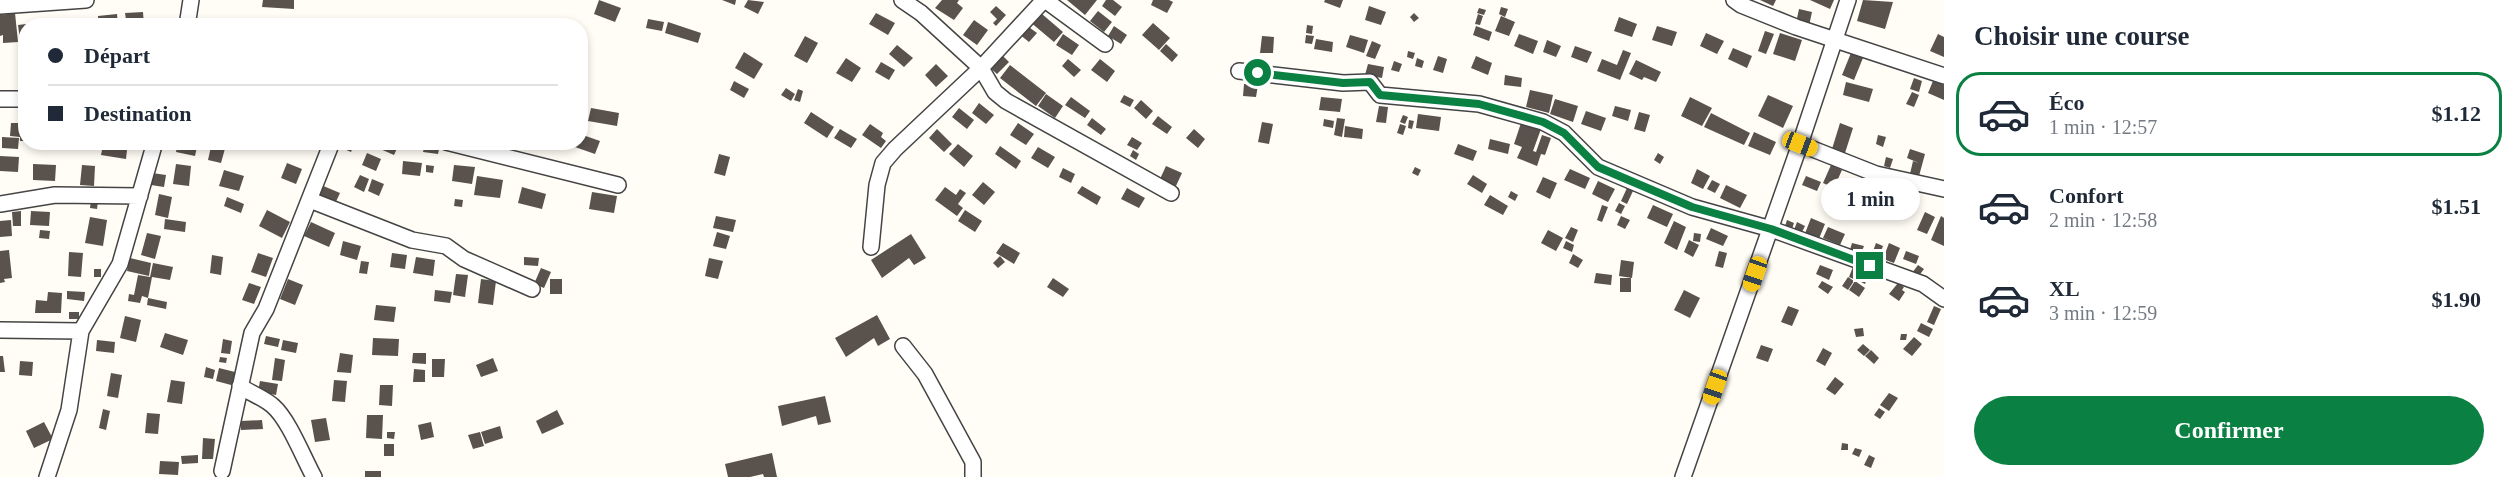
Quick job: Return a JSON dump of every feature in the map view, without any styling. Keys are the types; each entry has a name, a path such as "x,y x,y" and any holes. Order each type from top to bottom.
{"street":[{"path":"0,6 86,0"},
{"path":"188,18 191,0"},
{"path":"902,0 921,13 981,68 995,92 1006,101 1171,193"},
{"path":"871,247 878,184 884,163 895,149 981,68 1045,0 1105,44"},
{"path":"1734,0 1796,27 1944,76"},
{"path":"1683,477 1771,229 1848,0"},
{"path":"1239,71 1343,83 1370,82 1380,95 1479,104 1532,118 1564,133 1598,167 1692,207 1771,229 1923,284 1944,298"},
{"path":"0,99 18,99"},
{"path":"1800,144 1876,174 1944,189"},
{"path":"47,477 69,410 81,331 120,264 153,150"},
{"path":"222,471 252,333 266,309 329,150"},
{"path":"478,150 618,185"},
{"path":"0,204 55,195 140,196"},
{"path":"310,200 412,240 446,246 464,259 532,289"},
{"path":"0,330 81,331"},
{"path":"903,346 925,374 973,462 974,477"},
{"path":"240,386 273,405 287,423 314,477"}],"building":[{"path":"263,0 294,0 294,9 262,7"},
{"path":"599,0 621,8 615,22 594,14"},
{"path":"722,0 736,0 735,5"},
{"path":"748,0 764,2 758,14 744,7"},
{"path":"942,0 959,0 957,3 963,8 954,20 935,8"},
{"path":"1067,0 1097,0 1085,15"},
{"path":"1106,0 1113,0 1122,7 1115,16 1102,6"},
{"path":"1153,0 1173,2 1167,13 1151,5"},
{"path":"1325,0 1343,0 1340,8 1324,2"},
{"path":"1760,0 1776,0 1773,6"},
{"path":"1810,0 1834,0 1830,9"},
{"path":"1863,0 1893,2 1885,29 1857,21"},
{"path":"996,6 1006,15 996,26 993,23 997,19 990,12"},
{"path":"1369,6 1386,12 1381,25 1365,20"},
{"path":"1501,7 1508,9 1505,17 1499,14"},
{"path":"1479,8 1486,10 1484,15 1477,13"},
{"path":"1799,9 1812,12 1809,26 1796,23"},
{"path":"1098,11 1112,22 1104,32 1090,21"},
{"path":"143,12 143,18 126,18 125,13"},
{"path":"15,13 18,42 3,43 3,35 0,36 0,15"},
{"path":"876,13 895,23 888,35 869,24"},
{"path":"1414,13 1419,18 1414,22 1410,17"},
{"path":"117,14 117,18 98,18 98,16"},
{"path":"1042,14 1063,32 1054,42 1029,21 1033,17 1037,20"},
{"path":"1478,14 1483,16 1480,25 1475,24"},
{"path":"1501,16 1515,22 1509,36 1495,31"},
{"path":"1619,17 1637,24 1632,37 1614,31"},
{"path":"648,19 664,22 662,31 646,28"},
{"path":"974,20 988,30 977,45 963,35"},
{"path":"668,22 701,33 698,43 665,33"},
{"path":"1153,23 1170,38 1159,50 1142,35"},
{"path":"1026,25 1037,33 1029,42 1019,34"},
{"path":"1307,25 1313,26 1312,34 1306,33"},
{"path":"1114,26 1127,35 1121,44 1108,36"},
{"path":"1476,26 1492,32 1489,41 1473,35"},
{"path":"1657,26 1677,32 1672,46 1652,40"},
{"path":"1765,31 1774,34 1766,54 1758,51"},
{"path":"1706,33 1724,41 1717,54 1700,46"},
{"path":"1780,33 1802,40 1795,61 1773,54"},
{"path":"1063,34 1079,45 1072,55 1056,45"},
{"path":"1519,34 1538,41 1533,54 1514,46"},
{"path":"1938,34 1944,37 1944,57 1930,51"},
{"path":"1306,35 1314,36 1312,44 1305,43"},
{"path":"1350,35 1368,40 1364,53 1346,47"},
{"path":"805,36 818,43 807,63 794,56"},
{"path":"1262,36 1274,37 1273,53 1260,53"},
{"path":"1316,39 1333,42 1332,52 1314,49"},
{"path":"1547,40 1561,46 1556,57 1543,52"},
{"path":"1372,41 1381,45 1375,59 1366,56"},
{"path":"1166,44 1178,55 1172,62 1160,51"},
{"path":"897,45 913,58 904,67 889,54"},
{"path":"1575,46 1592,52 1587,63 1571,57"},
{"path":"1733,48 1752,56 1747,68 1728,59"},
{"path":"1853,48 1865,53 1854,80 1842,75"},
{"path":"1623,50 1631,53 1620,80 1597,71 1602,59 1617,65"},
{"path":"1408,51 1415,53 1413,59 1407,57"},
{"path":"744,52 763,64 754,79 735,68"},
{"path":"1000,53 1009,62 997,74 988,66"},
{"path":"1438,56 1447,59 1443,73 1433,70"},
{"path":"1476,56 1492,63 1488,75 1471,68"},
{"path":"846,58 861,68 852,82 836,73"},
{"path":"1417,58 1424,61 1422,68 1415,66"},
{"path":"1068,59 1081,70 1074,77 1062,66"},
{"path":"1100,59 1115,71 1107,82 1091,70"},
{"path":"1636,60 1661,72 1656,82 1644,77 1642,80 1629,74"},
{"path":"1394,61 1402,64 1399,72 1391,70"},
{"path":"881,62 895,70 889,80 875,72"},
{"path":"936,64 948,76 936,87 925,75"},
{"path":"1368,64 1384,67 1382,78 1365,75"},
{"path":"1010,65 1046,93 1036,106 1000,78"},
{"path":"1505,75 1522,78 1521,87 1504,85"},
{"path":"1914,78 1922,81 1919,92 1910,89"},
{"path":"734,81 749,89 744,98 730,90"},
{"path":"1933,81 1944,85 1944,100 1928,93"},
{"path":"1846,82 1873,89 1869,102 1843,95"},
{"path":"1244,84 1258,85 1256,97 1243,96"},
{"path":"786,88 795,94 791,101 781,95"},
{"path":"798,89 803,91 800,102 794,100"},
{"path":"1530,90 1553,95 1549,113 1526,107"},
{"path":"1912,92 1919,95 1914,107 1906,104"},
{"path":"1046,94 1063,106 1055,118 1038,106"},
{"path":"1124,95 1134,100 1130,107 1120,102"},
{"path":"1768,95 1793,106 1783,128 1758,116"},
{"path":"1071,97 1090,111 1085,118 1065,105"},
{"path":"1321,97 1342,99 1340,112 1319,110"},
{"path":"1690,97 1712,108 1702,126 1681,116"},
{"path":"1555,99 1578,106 1573,122 1550,114"},
{"path":"1141,100 1153,111 1146,119 1134,108"},
{"path":"979,103 994,115 986,124 972,113"},
{"path":"1379,106 1388,107 1386,123 1376,122"},
{"path":"1615,106 1631,110 1628,121 1612,116"},
{"path":"591,108 619,113 617,126 588,121"},
{"path":"959,108 974,120 967,129 952,117"},
{"path":"1586,111 1606,118 1601,131 1581,124"},
{"path":"811,112 834,127 827,138 804,123"},
{"path":"1639,112 1650,115 1645,132 1634,129"},
{"path":"1711,113 1750,133 1744,145 1704,127"},
{"path":"1418,114 1441,117 1439,131 1416,128"},
{"path":"1403,115 1408,117 1405,124 1400,122"},
{"path":"1158,116 1172,127 1167,134 1152,124"},
{"path":"1092,118 1106,129 1101,135 1087,125"},
{"path":"1337,118 1345,119 1342,137 1334,135"},
{"path":"1324,119 1334,121 1333,128 1323,126"},
{"path":"1409,120 1414,121 1412,129 1408,128"},
{"path":"1262,122 1273,124 1269,144 1258,142"},
{"path":"11,123 18,123 18,137 10,136"},
{"path":"1018,123 1034,134 1026,145 1010,135"},
{"path":"1521,123 1541,129 1533,151 1536,152 1542,135 1551,138 1545,155 1541,154 1537,166 1517,158 1522,147 1514,144"},
{"path":"1840,123 1853,128 1845,153 1832,149"},
{"path":"870,124 883,133 881,137 886,141 881,148 862,135"},
{"path":"1400,124 1406,126 1403,135 1397,133"},
{"path":"1345,126 1363,129 1362,139 1344,137"},
{"path":"840,129 857,139 851,148 834,138"},
{"path":"937,129 952,144 944,152 929,138"},
{"path":"1194,129 1205,139 1198,148 1186,138"},
{"path":"1754,132 1776,142 1770,155 1748,146"},
{"path":"1878,135 1886,137 1883,147 1876,144"},
{"path":"2,137 18,138 18,149 2,148"},
{"path":"588,137 600,141 595,154 584,150 588,150"},
{"path":"1132,137 1142,143 1137,150 1127,145"},
{"path":"1490,139 1510,144 1508,154 1488,149"},
{"path":"958,144 973,156 964,167 949,154"},
{"path":"1458,144 1477,151 1473,161 1454,154"},
{"path":"1000,146 1021,161 1016,169 995,154"},
{"path":"1038,147 1055,157 1048,168 1031,158"},
{"path":"1910,149 1925,154 1919,176 1910,174 1913,161 1919,163 1907,158"},
{"path":"102,150 127,150 126,159 101,155"},
{"path":"176,150 196,150 195,156 176,152"},
{"path":"210,150 225,150 221,163 208,160"},
{"path":"382,150 396,150 394,155"},
{"path":"423,150 439,150 438,154 423,152"},
{"path":"1133,150 1139,154 1136,160 1130,156"},
{"path":"367,153 381,159 376,171 362,165"},
{"path":"1658,153 1664,157 1660,164 1654,160"},
{"path":"719,154 730,157 725,176 714,173"},
{"path":"0,156 19,157 18,172 0,171"},
{"path":"1886,157 1893,159 1890,168 1884,166"},
{"path":"403,161 422,163 420,176 402,174"},
{"path":"287,163 302,169 296,184 281,178"},
{"path":"33,164 56,165 55,181 33,180"},
{"path":"176,164 191,166 189,186 173,184"},
{"path":"82,165 95,166 94,186 80,185"},
{"path":"426,165 434,166 433,173 426,172"},
{"path":"454,165 475,167 472,184 452,181"},
{"path":"1831,165 1842,170 1834,188 1823,183"},
{"path":"1166,166 1182,173 1176,186 1160,179"},
{"path":"1415,167 1421,170 1418,176 1412,173"},
{"path":"1063,168 1075,174 1071,183 1059,177"},
{"path":"1570,169 1590,178 1585,189 1564,180"},
{"path":"1697,169 1710,176 1703,189 1691,183"},
{"path":"224,170 244,176 239,191 219,186"},
{"path":"152,173 166,175 164,187 151,185"},
{"path":"360,175 369,179 364,192 354,187"},
{"path":"1473,175 1487,184 1482,193 1467,184"},
{"path":"477,176 503,180 500,198 474,195"},
{"path":"1806,176 1821,182 1817,191 1802,185"},
{"path":"1543,177 1557,183 1550,199 1536,192"},
{"path":"372,179 384,184 379,196 368,191"},
{"path":"1712,180 1720,184 1715,193 1707,189"},
{"path":"1598,181 1615,189 1608,202 1592,194"},
{"path":"983,182 995,192 984,205 972,195"},
{"path":"1861,184 1867,187 1862,196 1856,193"},
{"path":"321,185 340,193 334,206 315,198"},
{"path":"1726,185 1747,195 1740,208 1720,198"},
{"path":"1873,185 1883,191 1875,205 1865,199"},
{"path":"1082,186 1101,197 1097,205 1077,193"},
{"path":"522,187 546,194 542,209 518,203"},
{"path":"945,187 956,195 960,189 966,193 958,204 963,208 957,216 935,200"},
{"path":"1127,188 1145,198 1139,208 1121,199"},
{"path":"1627,188 1633,191 1627,204 1621,201"},
{"path":"1885,190 1894,194 1887,207 1878,202"},
{"path":"1511,191 1518,195 1515,201 1508,197"},
{"path":"1848,191 1864,200 1858,211 1842,202"},
{"path":"592,192 617,196 614,213 589,209"},
{"path":"159,194 172,197 168,218 155,215"},
{"path":"1490,195 1508,206 1503,215 1484,205"},
{"path":"227,197 244,204 241,213 224,206"},
{"path":"455,199 463,200 462,207 454,206"},
{"path":"91,200 98,201 97,209 90,208"},
{"path":"1619,203 1625,206 1621,214 1615,211"},
{"path":"1602,205 1608,207 1602,222 1597,220"},
{"path":"1653,205 1673,214 1667,227 1647,218"},
{"path":"267,210 290,222 282,238 259,226"},
{"path":"965,210 982,221 975,232 958,221"},
{"path":"1889,210 1900,213 1898,220 1887,217"},
{"path":"21,211 21,226 13,226 12,212"},
{"path":"31,211 50,212 49,226 30,225"},
{"path":"1925,212 1935,217 1927,234 1917,230"},
{"path":"716,216 736,220 733,232 713,228"},
{"path":"1621,216 1630,220 1625,229 1617,225"},
{"path":"1941,216 1944,218 1944,246 1931,240"},
{"path":"90,217 107,220 103,246 85,243"},
{"path":"1811,218 1825,224 1818,241 1804,236"},
{"path":"165,219 186,222 185,232 164,229"},
{"path":"11,220 12,236 0,237 0,221"},
{"path":"1787,220 1794,223 1792,229 1785,226"},
{"path":"1674,221 1686,227 1677,250 1664,243"},
{"path":"311,222 335,233 329,247 304,236"},
{"path":"1797,222 1805,226 1801,234 1794,230"},
{"path":"1571,227 1578,230 1573,242 1565,238"},
{"path":"1828,227 1845,234 1840,245 1823,238"},
{"path":"1711,228 1728,236 1723,246 1706,239"},
{"path":"40,230 50,231 49,239 39,238"},
{"path":"1548,230 1563,238 1556,251 1541,243"},
{"path":"717,232 730,236 726,249 713,246"},
{"path":"147,233 161,236 155,259 141,255"},
{"path":"1694,233 1701,234 1700,242 1693,241"},
{"path":"911,234 926,258 914,265 909,258 882,278 871,260"},
{"path":"1689,240 1699,245 1693,257 1684,252"},
{"path":"343,241 361,246 357,260 340,255"},
{"path":"1566,241 1574,245 1572,252 1563,248"},
{"path":"1003,243 1020,253 1014,264 996,253"},
{"path":"1852,243 1864,246 1860,256 1849,253"},
{"path":"1876,243 1883,246 1880,254 1873,251"},
{"path":"1889,243 1900,248 1894,263 1883,259"},
{"path":"9,250 12,278 4,279 5,282 0,283 0,251"},
{"path":"1719,251 1727,253 1723,268 1715,266"},
{"path":"1906,251 1919,256 1916,264 1903,259"},
{"path":"69,252 83,253 81,277 68,276"},
{"path":"258,253 273,258 266,277 251,272"},
{"path":"392,253 407,255 405,269 390,267"},
{"path":"1573,254 1583,260 1578,268 1569,263"},
{"path":"212,255 223,257 221,275 210,273"},
{"path":"1000,256 1005,262 998,268 993,263"},
{"path":"416,257 435,260 433,276 413,273"},
{"path":"524,257 539,258 538,266 524,265"},
{"path":"130,258 151,263 149,276 127,271"},
{"path":"709,258 723,261 718,279 705,276"},
{"path":"1621,260 1634,262 1632,278 1619,276"},
{"path":"361,261 369,262 367,274 359,273"},
{"path":"153,263 173,267 170,280 152,277 148,298 142,296 140,303 128,301 129,294 134,295 138,275 150,277"},
{"path":"1854,264 1861,267 1856,280 1849,277"},
{"path":"1820,265 1833,270 1829,280 1816,274"},
{"path":"1918,265 1924,269 1918,277 1912,273"},
{"path":"541,268 551,272 544,288 534,284"},
{"path":"94,269 101,269 101,277 94,277"},
{"path":"1596,273 1612,275 1611,285 1594,283"},
{"path":"1861,273 1868,276 1865,284 1857,280"},
{"path":"456,274 468,275 465,297 453,295"},
{"path":"1848,277 1854,281 1848,290 1842,286"},
{"path":"1053,278 1069,289 1063,297 1047,287"},
{"path":"1620,278 1631,278 1631,292 1620,292"},
{"path":"288,279 303,285 295,305 280,299"},
{"path":"481,279 496,281 493,305 478,303"},
{"path":"550,279 562,279 562,294 550,294"},
{"path":"1822,281 1833,287 1828,294 1818,287"},
{"path":"1855,281 1865,288 1859,297 1849,290"},
{"path":"249,283 261,287 254,304 242,300"},
{"path":"1898,283 1904,287 1902,290 1905,292 1899,301 1889,294"},
{"path":"435,290 452,292 450,303 434,301"},
{"path":"1684,290 1700,298 1690,318 1674,310"},
{"path":"67,291 85,292 84,301 67,299"},
{"path":"48,292 62,293 61,313 35,313 36,300 47,301"},
{"path":"148,298 167,302 166,309 147,305"},
{"path":"376,305 396,307 394,322 374,320"},
{"path":"1788,306 1799,310 1792,326 1781,322"},
{"path":"1934,306 1941,309 1934,325 1927,322"},
{"path":"69,312 79,312 79,319 69,319"},
{"path":"877,315 890,339 878,346 874,338 846,357 835,338"},
{"path":"125,316 141,320 136,342 120,338"},
{"path":"1921,323 1933,329 1929,337 1917,331"},
{"path":"1863,328 1864,336 1856,337 1854,329"},
{"path":"165,333 188,340 183,355 160,347"},
{"path":"1901,334 1907,334 1906,340 1900,340"},
{"path":"266,336 280,339 278,347 264,344"},
{"path":"1914,337 1922,344 1912,356 1903,349"},
{"path":"373,338 399,339 398,356 372,355"},
{"path":"223,339 232,341 230,354 221,353"},
{"path":"97,340 115,342 114,353 96,351"},
{"path":"283,340 298,343 296,353 281,350"},
{"path":"1863,344 1870,350 1864,356 1857,350"},
{"path":"1761,345 1773,349 1768,362 1756,358"},
{"path":"1823,348 1832,353 1825,366 1816,361"},
{"path":"1871,350 1879,358 1874,364 1865,356"},
{"path":"340,353 353,355 351,373 337,372"},
{"path":"413,353 426,353 426,364 412,363"},
{"path":"0,356 3,356 5,372 0,372"},
{"path":"220,357 227,358 226,363 219,362"},
{"path":"275,358 285,360 282,381 272,380"},
{"path":"493,358 498,371 481,377 476,365"},
{"path":"432,359 445,359 444,377 432,377"},
{"path":"20,361 33,362 32,376 19,375"},
{"path":"206,367 215,370 213,379 204,377"},
{"path":"219,368 239,373 235,386 216,381"},
{"path":"414,369 425,370 425,382 413,382"},
{"path":"111,373 122,375 118,398 107,396"},
{"path":"1835,377 1844,384 1835,395 1826,389"},
{"path":"171,380 185,382 182,404 167,402"},
{"path":"334,380 347,381 345,402 332,401"},
{"path":"260,381 278,384 276,395 258,392"},
{"path":"380,385 393,385 392,406 379,405"},
{"path":"1889,393 1898,398 1889,411 1880,405"},
{"path":"825,396 831,422 818,425 816,416 782,426 778,406"},
{"path":"1879,408 1885,412 1880,419 1874,415"},
{"path":"103,409 110,411 106,430 99,428"},
{"path":"557,410 564,424 542,434 536,421"},
{"path":"147,413 160,414 158,434 145,433"},
{"path":"367,415 383,415 382,439 366,438"},
{"path":"326,418 330,440 315,442 311,420"},
{"path":"262,420 263,429 241,430 241,421"},
{"path":"44,422 53,439 34,448 26,431"},
{"path":"431,422 434,437 421,440 418,425"},
{"path":"500,426 503,438 485,444 481,432"},
{"path":"387,432 395,432 394,439 387,438"},
{"path":"480,432 484,446 473,449 468,435"},
{"path":"203,438 215,439 213,459 202,459"},
{"path":"1842,443 1848,444 1848,450 1841,450"},
{"path":"384,444 394,444 394,456 384,456"},
{"path":"1855,448 1862,450 1859,457 1852,454"},
{"path":"772,453 777,477 764,477 763,474 750,477 728,477 725,464"},
{"path":"198,455 198,463 182,464 181,456"},
{"path":"1869,455 1875,458 1871,468 1864,465"},
{"path":"160,461 179,462 178,475 159,474"},
{"path":"365,471 381,471 381,477 365,477"}],"route":[{"path":"1258,73 1343,83 1370,82 1380,95 1479,104 1543,122 1564,133 1578,144 1598,167 1692,207 1771,229 1870,266"}]}
